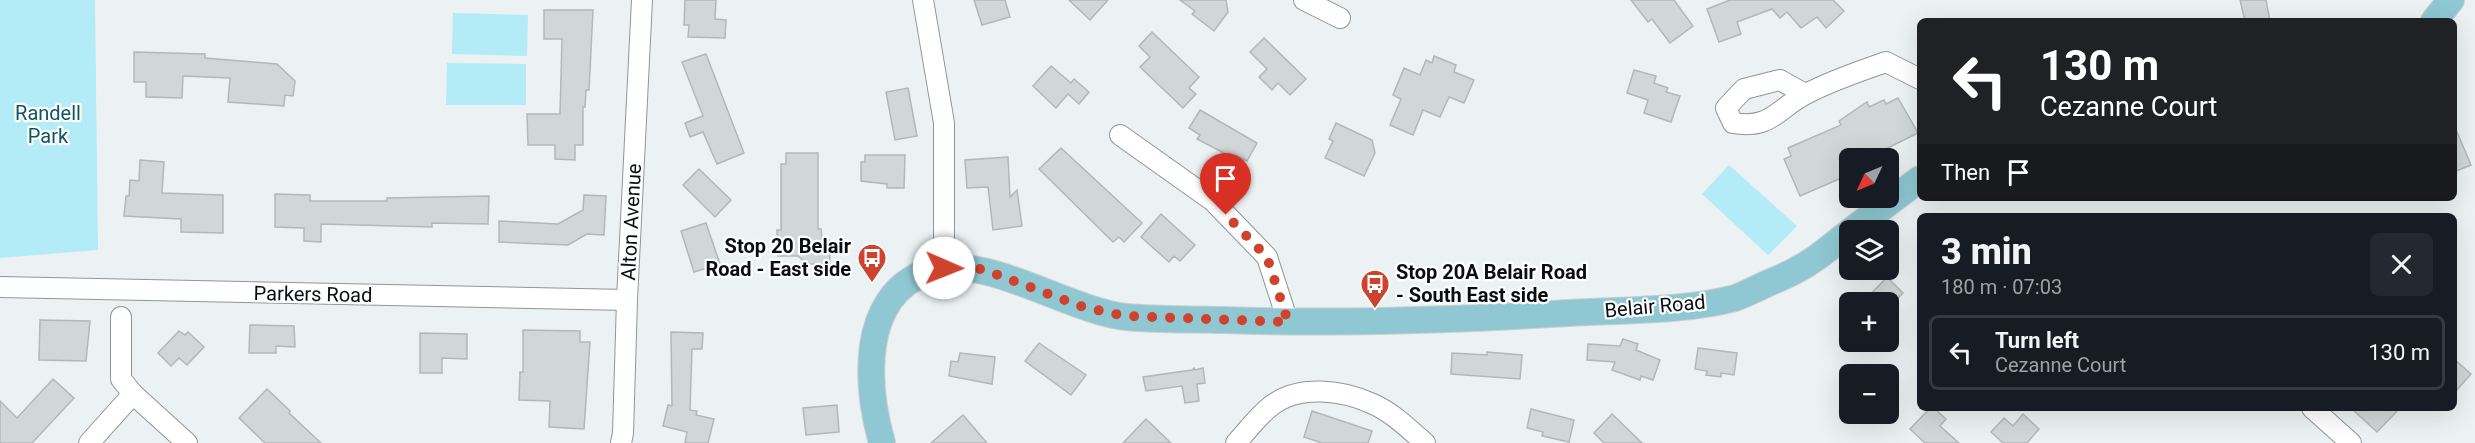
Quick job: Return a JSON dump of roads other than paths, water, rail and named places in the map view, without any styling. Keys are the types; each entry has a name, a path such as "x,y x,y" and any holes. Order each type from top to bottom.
{"main road":[{"path":"2436,18 2451,0"},
{"name":"Belair Road","path":"1865,220 1917,181"},
{"name":"Belair Road","path":"882,443 870,356 877,322 897,290 907,281 929,271 944,268 982,269 1083,307 1125,316 1288,322 1385,322 1682,306 1736,297 1800,268 1839,239"}],"street":[{"name":"Alton Avenue","path":"621,443 642,0"},
{"path":"923,0 944,123 944,268"},
{"path":"1304,0 1340,18"},
{"path":"1806,94 1886,62 1917,78"},
{"path":"1120,135 1213,201 1267,257 1288,322"},
{"name":"Parkers Road","path":"0,287 627,300"},
{"path":"121,317 120,375 133,394 187,443"},
{"path":"1236,443 1272,405 1291,395 1317,391 1347,396 1373,404 1400,421 1425,443"},
{"path":"89,443 133,394"},
{"path":"2315,411 2351,443"}],"place":[{"name":"Stop 20 Belair Road - East side","path":"872,284"},
{"name":"Stop 20A Belair Road - South East side","path":"1375,310"}],"park label":[{"name":"Randell Park","path":"48,124"}]}
